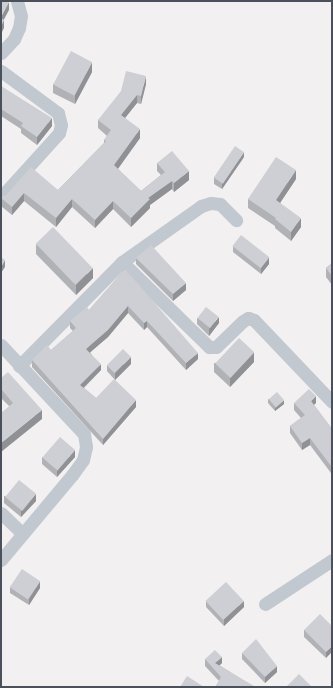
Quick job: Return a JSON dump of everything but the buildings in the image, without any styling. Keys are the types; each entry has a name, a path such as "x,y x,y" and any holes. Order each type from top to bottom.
{"street":[{"path":"1,53 14,40 19,28 21,16 17,1"},
{"path":"1,71 58,113 62,125 59,133 1,197"},
{"path":"19,366 122,262 205,204 220,204 236,220"},
{"path":"122,262 209,347 216,347 243,321 248,318 254,320 332,402"},
{"path":"1,346 84,434 86,447 83,460 1,560"},
{"path":"1,513 22,533"},
{"path":"265,604 332,560"}]}
